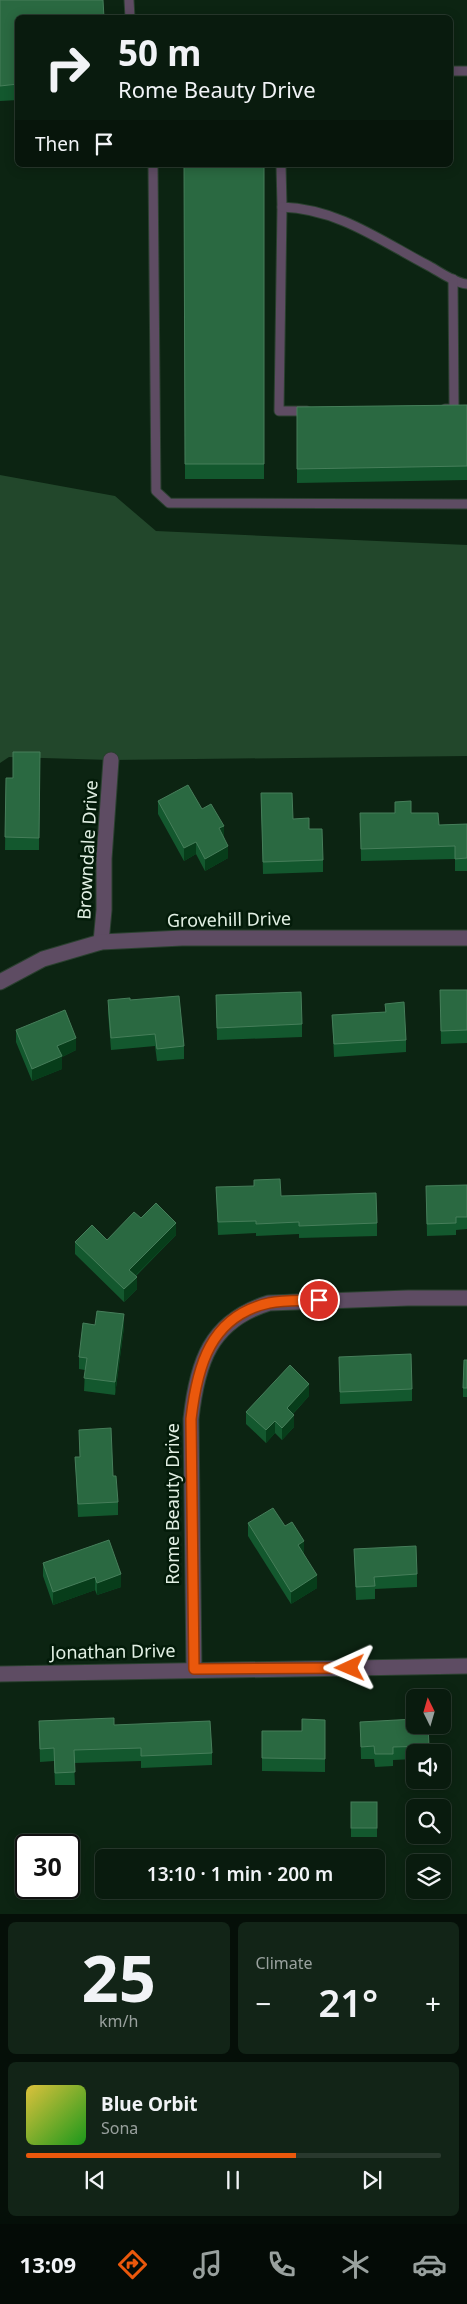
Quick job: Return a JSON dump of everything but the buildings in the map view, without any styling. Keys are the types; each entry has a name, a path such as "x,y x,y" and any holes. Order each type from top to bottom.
{"street":[{"name":"Browndale Drive","path":"101,942 104,910 104,859 112,760"},
{"name":"Grovehill Drive","path":"0,982 43,959 101,942 182,938 467,938"},
{"name":"Rome Beauty Drive","path":"194,1669 191,1419 194,1389 203,1357 215,1338 233,1319 269,1303 467,1298"},
{"name":"Jonathan Drive","path":"0,1674 194,1669 467,1666"}],"lane":[{"path":"130,0 130,15"},
{"path":"453,71 467,71"},
{"path":"153,167 156,491 169,503 467,504"},
{"path":"281,167 279,411 318,410"},
{"path":"282,207 304,207 358,226 453,279 467,284"},
{"path":"434,409 454,409 453,279"}],"green space":[{"path":"0,475 115,496 156,531 467,545 467,756 111,760 9,757 0,763"}],"route":[{"path":"319,1300 269,1303 244,1312 233,1319 215,1338 203,1357 194,1389 191,1419 194,1669 350,1668"}]}
